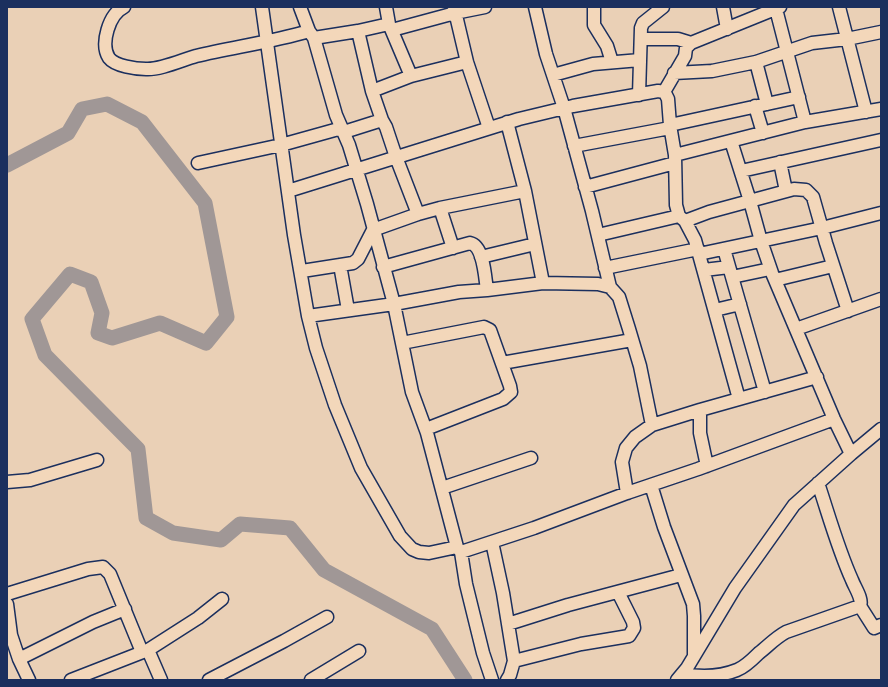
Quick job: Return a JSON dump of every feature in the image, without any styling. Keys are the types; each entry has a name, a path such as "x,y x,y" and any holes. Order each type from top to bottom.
{"street":[{"path":"124,7 112,17 107,31 105,48 109,58 117,65 147,70 197,56 291,36 390,27 454,10 485,7"},
{"path":"262,7 288,191 308,316 316,348 338,412 361,468 400,536 412,549 419,552 429,553 459,550 492,542 627,493 707,466 834,419"},
{"path":"300,7 312,35 336,115 349,145 356,169 394,304 412,392 426,429 459,550 483,653 492,680"},
{"path":"386,7 390,27 411,76"},
{"path":"535,7 553,75 564,108 610,286 619,297 640,366 652,426"},
{"path":"594,7 594,25 608,46 612,62"},
{"path":"639,95 641,28 643,23 663,7"},
{"path":"723,7 727,28"},
{"path":"839,7 866,112"},
{"path":"664,92 685,56 686,48 691,43 774,8 787,51 805,122"},
{"path":"454,10 467,62 489,128"},
{"path":"358,31 372,90 418,214"},
{"path":"674,74 712,71 756,62 818,42 847,39 881,32"},
{"path":"641,39 678,40 691,43"},
{"path":"553,75 594,64 640,60"},
{"path":"372,90 411,76 467,62"},
{"path":"756,62 763,133"},
{"path":"288,191 508,122 564,108 664,92"},
{"path":"664,92 668,99 675,159 676,205 682,219 695,240 699,252 739,399"},
{"path":"574,146 799,97"},
{"path":"585,187 732,140 805,122 881,109"},
{"path":"198,163 281,146 382,120"},
{"path":"508,122 525,191 543,283"},
{"path":"732,140 761,241 773,275 834,419 851,454"},
{"path":"741,171 881,140"},
{"path":"780,162 786,191"},
{"path":"598,235 682,219 786,191 800,189 806,190 813,197 848,311"},
{"path":"302,271 355,262 373,230 440,208 525,191"},
{"path":"440,208 453,248"},
{"path":"605,268 724,249 822,228 881,213"},
{"path":"383,267 470,243 477,246 481,257 487,290"},
{"path":"481,257 535,244"},
{"path":"724,249 765,392"},
{"path":"340,265 348,310"},
{"path":"704,270 773,275 833,266"},
{"path":"308,316 394,304 459,292 543,283 598,284 610,286"},
{"path":"796,328 881,299"},
{"path":"715,310 740,304"},
{"path":"402,343 484,327 490,330 510,386 510,392 503,398 426,429"},
{"path":"502,363 632,340"},
{"path":"627,493 622,462 626,448 635,437 652,426 700,410 817,377"},
{"path":"700,410 700,433 707,466"},
{"path":"680,677 734,588 794,505 881,429"},
{"path":"442,488 531,458"},
{"path":"7,482 30,480 97,460"},
{"path":"818,483 836,538 852,580 862,601 860,606 874,628 881,625"},
{"path":"651,485 664,527 693,604 694,655"},
{"path":"492,542 504,593 514,661 507,680"},
{"path":"7,594 88,569 104,567 110,574 145,651 161,680"},
{"path":"508,624 568,605 681,575"},
{"path":"514,661 581,644 629,636 634,628 633,622 618,592"},
{"path":"71,680 145,651 198,618 222,599"},
{"path":"7,604 11,635 19,659 29,680"},
{"path":"680,677 738,675 776,638 786,632 860,606"},
{"path":"19,659 93,622 125,609"},
{"path":"209,680 284,642 327,617"},
{"path":"311,680 359,651"}],"waterway":[{"path":"7,165 68,133 82,109 107,104 142,122 205,203 227,317 206,343 160,323 112,338 98,333 102,313 91,282 70,274 32,319 45,355 138,449 146,518 173,533 221,540 240,524 290,528 324,570 432,629 465,680"}]}
